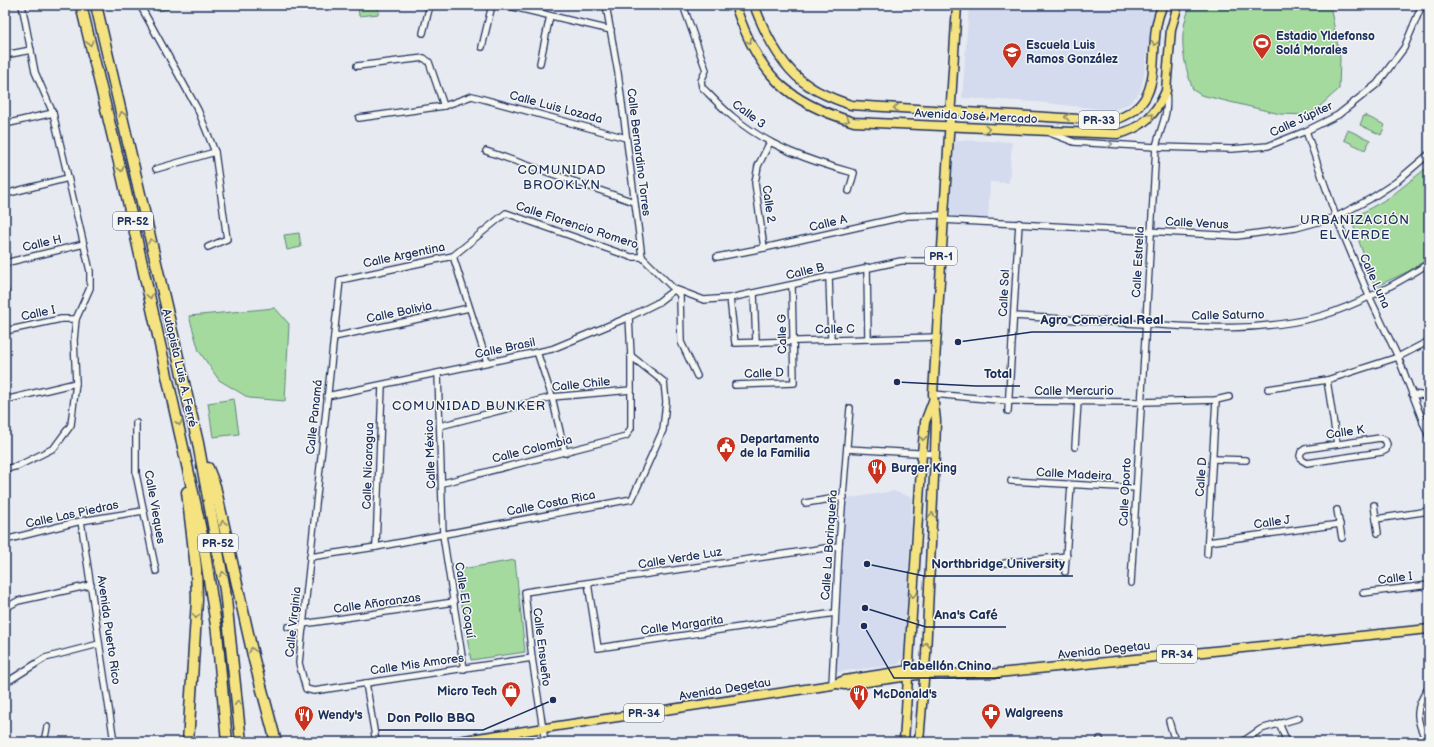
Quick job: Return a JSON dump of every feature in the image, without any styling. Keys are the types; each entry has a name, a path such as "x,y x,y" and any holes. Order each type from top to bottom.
{"highway":[{"name":"Autopista Luis A. Ferré","path":"81,5 183,438 210,586 223,692 227,742"},
{"name":"Autopista Luis A. Ferré","path":"96,5 198,443 220,555 228,612 241,742"},
{"path":"183,438 195,560 196,588 188,742"},
{"path":"198,443 215,486 254,660 276,742"}],"main road":[{"name":"Avenida José Mercado","path":"735,5 745,35 767,70 784,89 810,107 854,122 1117,134 1130,132 1149,119 1156,111 1166,91 1171,30 1178,5"},
{"name":"Avenida José Mercado","path":"754,5 764,30 775,49 792,71 807,85 824,95 851,105 1112,121 1123,118 1140,107 1149,93 1157,26 1163,5"},
{"name":"PR-1","path":"919,742 924,674 935,454 936,421 933,397 948,127 957,5"},
{"name":"PR-1","path":"904,742 922,454 925,422 933,397"},
{"name":"Avenida Degetau","path":"451,742 834,684 845,680 908,674 998,673 1429,629"},
{"name":"Avenida Degetau","path":"834,684 845,685 874,682 908,674"},
{"path":"874,682 896,682 907,696"}],"street":[{"path":"5,469 18,466 54,448 71,425 76,383 74,340 76,319 90,288 90,271 84,244 52,113 35,72 22,5"},
{"path":"140,5 198,110 215,152 227,239 208,247"},
{"path":"423,33 430,5"},
{"path":"482,48 492,5"},
{"path":"505,5 612,30"},
{"name":"Calle Bernardino Torres","path":"606,5 612,30 642,257"},
{"name":"Calle 3","path":"683,5 706,70 701,81 702,88 733,117 770,142 811,161 854,174 849,191"},
{"name":"Calle Júpiter","path":"1045,131 1074,142 1156,147 1232,148 1268,146 1306,131 1338,115 1377,84 1404,48 1422,5"},
{"path":"540,63 550,16"},
{"path":"5,55 31,50"},
{"path":"357,66 424,58 429,62 444,106 359,118"},
{"name":"Calle Estrella","path":"1142,402 1156,147 1168,108 1166,91"},
{"name":"Calle Luis Lozada","path":"444,106 472,96 626,138"},
{"path":"5,124 52,113"},
{"name":"Calle Luna","path":"1306,131 1336,217 1369,296 1398,357 1429,437"},
{"name":"Calle 2","path":"764,248 755,183 758,166 770,142"},
{"path":"486,151 634,202"},
{"path":"156,169 215,152"},
{"name":"Calle Venus","path":"943,217 1151,232 1237,236 1296,228 1336,217 1370,199 1396,182 1429,154"},
{"path":"5,194 68,178"},
{"name":"Calle Florencio Romero","path":"506,213 631,257 642,257"},
{"name":"Calle Argentina","path":"340,280 453,256 506,213"},
{"name":"Calle A","path":"717,257 907,216 943,217"},
{"name":"Calle Sol","path":"1008,411 1019,223"},
{"name":"Calle H","path":"5,262 84,244"},
{"path":"453,256 487,362"},
{"path":"642,257 680,295 681,342 698,376"},
{"name":"Calle B","path":"675,289 704,300 730,298 867,267 901,261 941,261"},
{"name":"Calle Saturno","path":"1014,316 1214,329 1267,326 1321,316 1369,296 1409,276 1429,263"},
{"path":"867,267 868,339"},
{"path":"829,276 831,340"},
{"name":"Calle Panamá","path":"310,557 340,280"},
{"name":"Calle G","path":"792,285 794,383"},
{"name":"Calle Brasil","path":"327,396 382,386 552,349 629,317 657,303 675,289"},
{"path":"754,293 756,342"},
{"name":"Calle C","path":"730,298 735,343 937,337"},
{"name":"Calle Bolivia","path":"334,337 469,308"},
{"path":"629,317 631,390"},
{"name":"Calle I","path":"5,331 61,319 76,319"},
{"path":"1268,389 1327,380 1398,357 1429,341"},
{"path":"537,352 552,397 565,452"},
{"name":"Calle Costa Rica","path":"310,557 443,535 632,499 663,430 666,402 664,382 631,356"},
{"name":"Calle México","path":"438,373 443,483 443,535"},
{"path":"1327,380 1337,444"},
{"path":"5,400 76,383"},
{"name":"Calle D","path":"735,385 794,383"},
{"name":"Calle Nicaragua","path":"376,547 382,386"},
{"name":"Calle Chile","path":"440,426 552,397 631,390"},
{"name":"Calle Colombia","path":"443,483 626,436 630,428 631,390"},
{"path":"1412,394 1429,396"},
{"name":"Calle Mercurio","path":"933,397 1008,401 1078,402 1216,400 1229,397"},
{"name":"Calle D","path":"1207,554 1216,400"},
{"path":"1075,447 1078,402"},
{"name":"Calle Oporto","path":"1131,583 1142,402"},
{"name":"Calle La Borinqueña","path":"834,684 839,546 850,408"},
{"path":"1423,423 1429,420"},
{"name":"Calle Vieques","path":"136,423 136,474 156,571"},
{"name":"Calle K","path":"1380,438 1385,440 1388,444 1386,450 1382,452 1308,463 1302,460 1300,456 1301,452 1305,449 1337,444 1380,438"},
{"path":"847,449 935,454"},
{"path":"1213,458 1246,460"},
{"name":"Calle Madeira","path":"1011,481 1136,488"},
{"path":"1066,572 1071,485"},
{"path":"805,503 844,497"},
{"path":"1374,505 1378,533"},
{"path":"1338,510 1342,538"},
{"name":"Calle Las Piedras","path":"5,540 81,521 143,511"},
{"path":"1376,519 1429,511"},
{"name":"Avenida Puerto Rico","path":"81,521 114,742"},
{"name":"Calle J","path":"1208,542 1340,524"},
{"name":"Calle El Coquí","path":"443,535 464,669"},
{"name":"Calle Verde Luz","path":"525,592 839,546"},
{"path":"1005,563 1067,556"},
{"name":"Calle Virginia","path":"306,689 299,663 310,557"},
{"name":"Calle Margarita","path":"588,583 598,648 836,613"},
{"path":"5,608 18,600 91,585"},
{"name":"Calle I","path":"1363,593 1429,585"},
{"name":"Calle Ensueño","path":"525,592 532,658 544,742"},
{"name":"Calle Añoranzas","path":"288,627 303,626 454,602"},
{"path":"5,685 7,682 45,658 100,644"},
{"name":"Calle Mis Amores","path":"306,689 314,691 532,658"},
{"path":"366,683 376,742"},
{"path":"1425,741 1417,716 1421,699 1429,687"},
{"path":"1242,742 1261,729 1299,718"},
{"path":"1169,721 1175,742"},
{"path":"1279,723 1287,742"},
{"path":"44,742 47,727"}],"shaded area":[{"path":"969,5 1154,5 1144,76 1140,92 1130,103 1117,109 1100,109 1037,102 962,98"},
{"path":"960,140 1012,142 1009,183 990,182 988,221 957,219 950,214 954,147 955,142"},
{"path":"893,491 912,497 904,656 899,664 895,665 836,672 846,499"}],"green space":[{"path":"152,5 173,5 168,9 157,11"},
{"path":"358,5 378,5 379,14 359,16"},
{"name":"Estadio Yldefonso Solá Morales","path":"1191,5 1330,5 1340,58 1339,89 1310,115 1280,114 1201,95 1193,90 1184,58 1184,26"},
{"path":"1364,115 1385,125 1381,135 1360,125"},
{"path":"1348,130 1370,140 1365,150 1344,140"},
{"path":"1429,166 1429,258 1409,271 1377,286 1374,284 1351,219 1390,197"},
{"path":"299,233 301,247 287,250 284,235"},
{"path":"275,308 289,324 285,401 249,398 219,380 199,351 189,316"},
{"path":"234,399 239,434 213,437 208,403"},
{"path":"515,560 525,652 471,660 456,570"}],"place":[{"name":"Estadio Yldefonso Solá Morales","path":"1262,60"},
{"name":"Escuela Luis Ramos González","path":"1012,69"},
{"name":"Agro Comercial Real","path":"958,342"},
{"name":"Total","path":"897,382"},
{"name":"Departamento de la Familia","path":"726,463"},
{"name":"Burger King","path":"877,485"},
{"name":"Northbridge University","path":"867,564"},
{"name":"Ana's Café","path":"865,608"},
{"name":"Pabellón Chino","path":"864,626"},
{"name":"Don Pollo BBQ","path":"553,700"},
{"name":"Micro Tech","path":"511,708"},
{"name":"McDonald's","path":"859,711"},
{"name":"Walgreens","path":"991,730"},
{"name":"Wendy's","path":"304,732"}],"district":[{"name":"COMUNIDAD BROOKLYN","path":"562,176"},
{"name":"URBANIZACIÓN EL VERDE","path":"1355,226"},
{"name":"COMUNIDAD BUNKER","path":"469,405"}]}
